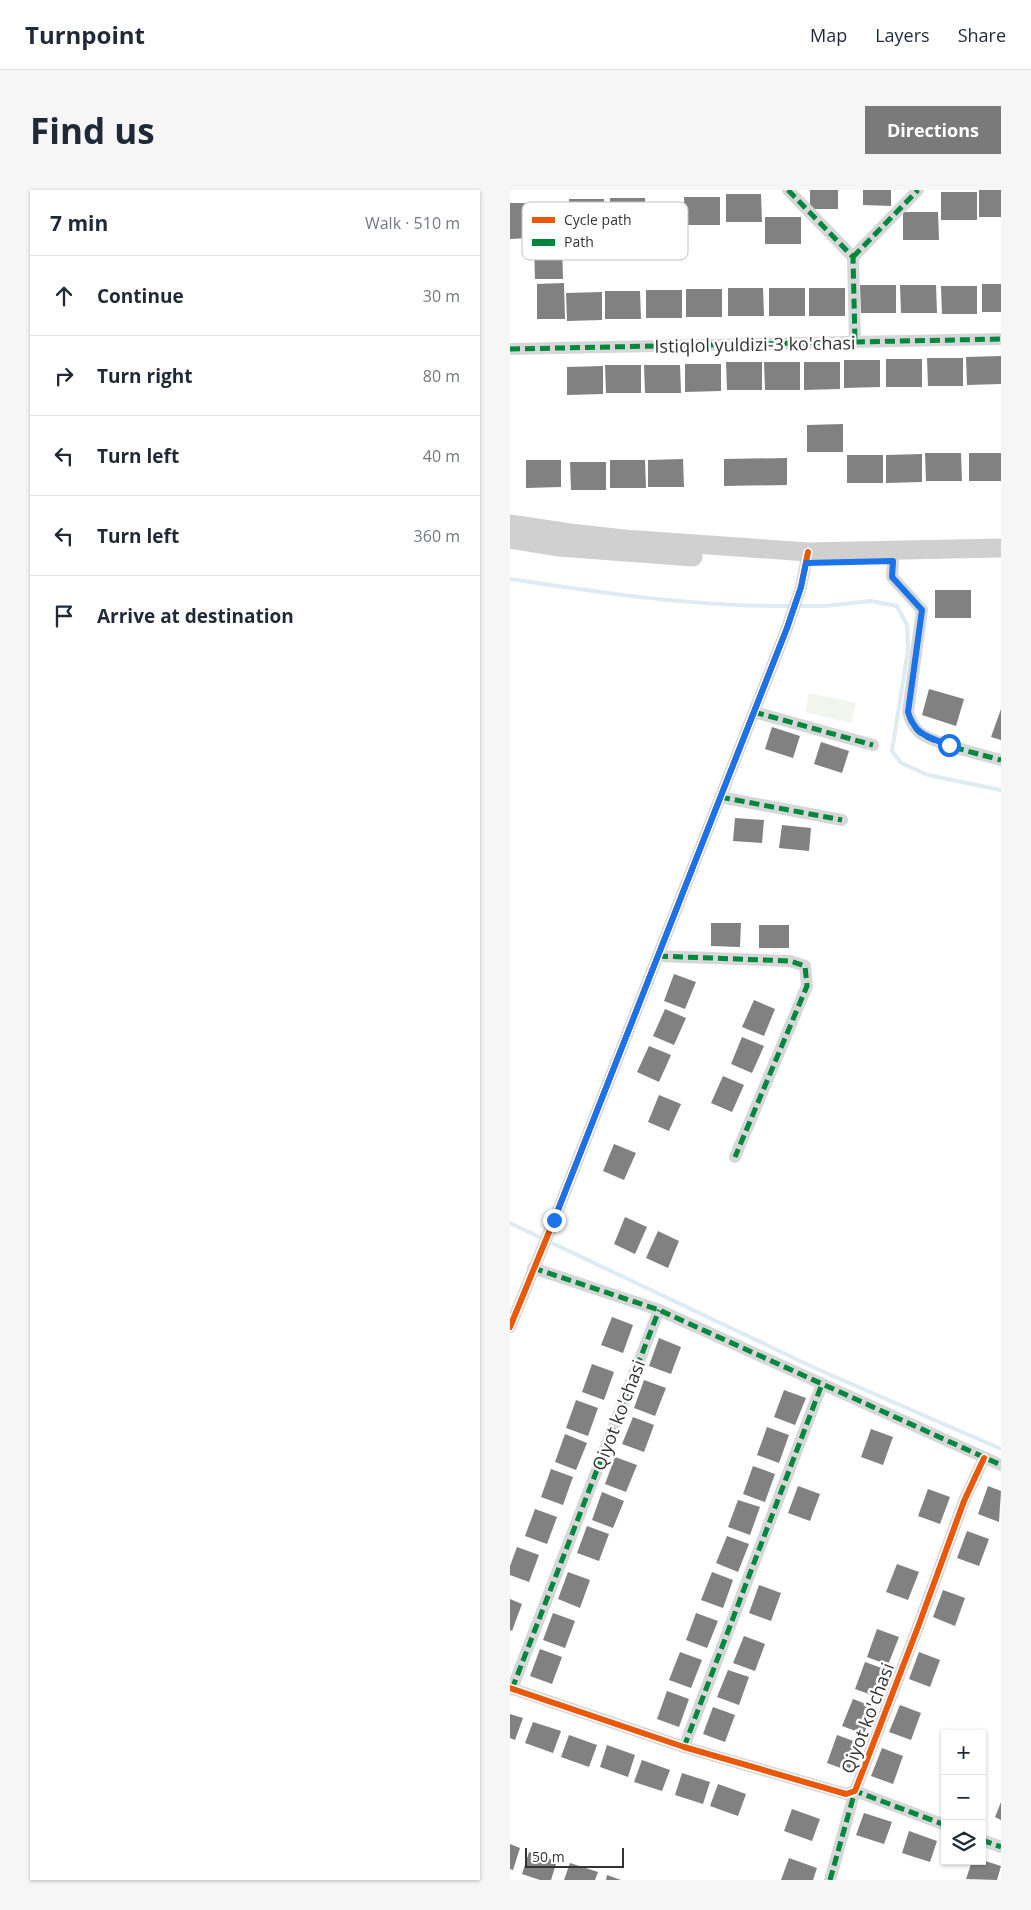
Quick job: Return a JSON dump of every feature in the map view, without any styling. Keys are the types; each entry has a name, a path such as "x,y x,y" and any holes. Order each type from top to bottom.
{"main road":[{"path":"510,524 624,539 807,558 1001,548"},
{"path":"510,539 560,547 623,553 893,561 1001,559"}],"street":[{"path":"788,190 853,257 855,342"},
{"path":"853,257 918,190"},
{"name":"Istiqlol yuldizi-3 ko'chasi","path":"510,349 1001,339"},
{"path":"510,1327 787,628 801,587 807,558"},
{"path":"893,561 892,577 922,610 908,712 911,724 920,734 949,745 1001,760"},
{"path":"754,712 872,745"},
{"path":"720,797 842,820"},
{"path":"658,956 790,961 805,966 807,986 735,1157"},
{"path":"533,1268 658,1310 1001,1466"},
{"name":"Qiyot ko'chasi","path":"658,1310 511,1688 684,1747 846,1794 855,1791 941,1823"},
{"path":"684,1747 822,1384"},
{"name":"Qiyot ko'chasi","path":"855,1791 964,1501 984,1458"},
{"path":"830,1880 855,1791"},
{"path":"986,1841 1001,1847"}],"shaded area":[{"path":"809,693 856,703 851,723 805,712"}],"building":[{"path":"810,190 838,190 838,209 810,209"},
{"path":"863,190 891,190 891,206 863,205"},
{"path":"979,190 1001,190 1001,217 979,217"},
{"path":"941,192 977,192 977,220 941,220"},
{"path":"726,194 761,194 762,222 726,222"},
{"path":"684,197 720,197 720,225 688,225 688,202 684,202"},
{"path":"610,198 645,198 645,202 610,202"},
{"path":"569,199 604,199 604,202 569,202"},
{"path":"510,203 522,203 522,238 510,239"},
{"path":"903,212 938,212 939,240 903,240"},
{"path":"765,217 801,217 801,244 765,244"},
{"path":"534,260 562,260 563,279 535,279"},
{"path":"564,283 565,319 537,319 537,284"},
{"path":"982,284 1001,284 1001,312 982,312"},
{"path":"860,285 896,285 896,313 861,313"},
{"path":"900,285 936,285 937,313 901,313"},
{"path":"941,286 977,286 977,314 942,314"},
{"path":"728,288 763,288 764,316 728,316"},
{"path":"769,288 805,288 805,316 769,316"},
{"path":"809,288 845,288 845,316 809,316"},
{"path":"686,289 722,289 722,317 686,317"},
{"path":"646,290 682,290 682,318 646,318"},
{"path":"605,291 640,291 641,319 605,319"},
{"path":"602,292 602,320 567,321 566,293"},
{"path":"1001,356 1001,384 967,385 966,357"},
{"path":"927,358 963,358 963,386 928,386"},
{"path":"886,359 922,359 922,387 886,387"},
{"path":"844,360 880,360 880,387 844,388"},
{"path":"726,362 762,362 762,390 727,390"},
{"path":"764,362 800,362 800,390 765,390"},
{"path":"804,362 840,362 840,389 804,390"},
{"path":"685,364 721,364 721,391 685,392"},
{"path":"605,365 641,365 641,393 606,393"},
{"path":"644,365 680,365 681,393 645,393"},
{"path":"603,366 603,394 567,395 567,367"},
{"path":"843,424 843,452 807,452 807,425"},
{"path":"925,453 961,453 962,481 926,481"},
{"path":"969,453 1001,453 1001,481 969,481"},
{"path":"922,454 922,482 886,483 886,455"},
{"path":"847,455 883,455 883,483 847,483"},
{"path":"787,458 787,485 724,486 724,459"},
{"path":"683,459 684,487 648,487 648,460"},
{"path":"526,460 561,460 561,487 526,488"},
{"path":"610,460 645,460 646,488 610,488"},
{"path":"570,462 606,462 606,490 571,490"},
{"path":"935,590 971,590 971,618 935,618"},
{"path":"929,689 964,699 956,726 922,715"},
{"path":"1001,709 1001,740 991,737"},
{"path":"772,727 800,736 793,758 765,749"},
{"path":"821,742 849,751 842,773 814,764"},
{"path":"735,818 764,820 762,843 733,841"},
{"path":"782,825 811,828 809,851 779,848"},
{"path":"711,923 741,923 740,947 711,946"},
{"path":"759,925 789,925 789,948 759,948"},
{"path":"674,974 696,982 685,1009 664,1001"},
{"path":"754,1000 775,1009 764,1036 742,1027"},
{"path":"665,1009 686,1018 674,1045 653,1036"},
{"path":"742,1037 764,1046 752,1073 731,1064"},
{"path":"649,1046 671,1055 659,1082 637,1072"},
{"path":"723,1076 744,1085 732,1112 711,1103"},
{"path":"659,1095 681,1104 669,1131 648,1122"},
{"path":"614,1144 636,1153 624,1180 603,1171"},
{"path":"625,1217 647,1227 635,1254 614,1244"},
{"path":"658,1231 679,1241 668,1268 646,1258"},
{"path":"612,1317 633,1325 623,1353 601,1345"},
{"path":"659,1338 681,1347 671,1374 649,1366"},
{"path":"592,1364 614,1372 604,1400 582,1392"},
{"path":"644,1380 666,1388 655,1416 634,1408"},
{"path":"784,1390 806,1398 795,1425 774,1417"},
{"path":"576,1400 598,1408 588,1436 566,1428"},
{"path":"633,1417 654,1425 644,1452 622,1444"},
{"path":"767,1427 789,1435 779,1463 757,1455"},
{"path":"871,1429 893,1437 883,1465 861,1457"},
{"path":"565,1434 587,1443 576,1470 555,1462"},
{"path":"615,1457 637,1465 626,1492 605,1484"},
{"path":"753,1466 775,1474 765,1502 743,1494"},
{"path":"551,1469 573,1477 563,1505 541,1497"},
{"path":"798,1486 820,1494 810,1521 788,1513"},
{"path":"988,1486 1001,1491 999,1522 978,1514"},
{"path":"928,1489 950,1497 940,1524 918,1516"},
{"path":"602,1492 624,1501 613,1528 592,1520"},
{"path":"738,1500 760,1507 750,1535 728,1527"},
{"path":"535,1509 557,1517 547,1544 525,1536"},
{"path":"587,1526 609,1534 599,1561 577,1553"},
{"path":"967,1531 989,1539 979,1566 957,1558"},
{"path":"727,1536 749,1544 738,1572 716,1563"},
{"path":"517,1547 539,1555 529,1582 510,1575 510,1566"},
{"path":"897,1564 919,1572 908,1600 886,1592"},
{"path":"568,1572 590,1580 580,1608 558,1599"},
{"path":"712,1572 733,1580 723,1608 701,1600"},
{"path":"759,1585 781,1593 771,1621 749,1613"},
{"path":"943,1590 965,1598 955,1626 933,1617"},
{"path":"510,1599 522,1604 512,1631 510,1630"},
{"path":"553,1613 575,1621 565,1648 543,1640"},
{"path":"696,1613 718,1621 707,1648 686,1640"},
{"path":"877,1629 899,1637 888,1665 867,1657"},
{"path":"744,1636 765,1644 755,1671 733,1663"},
{"path":"540,1649 562,1657 552,1684 530,1676"},
{"path":"680,1652 702,1660 691,1688 669,1680"},
{"path":"919,1652 940,1660 930,1687 909,1679"},
{"path":"865,1662 887,1670 877,1697 855,1689"},
{"path":"728,1670 749,1677 739,1705 717,1697"},
{"path":"667,1691 689,1699 679,1727 657,1719"},
{"path":"853,1699 874,1707 864,1734 842,1726"},
{"path":"900,1705 921,1713 911,1740 889,1732"},
{"path":"713,1707 735,1715 725,1742 703,1734"},
{"path":"510,1714 523,1718 515,1740 510,1738"},
{"path":"533,1722 561,1731 553,1753 525,1743"},
{"path":"569,1735 597,1745 589,1767 561,1757"},
{"path":"837,1735 859,1743 849,1771 827,1763"},
{"path":"607,1745 635,1755 628,1777 600,1767"},
{"path":"882,1748 903,1756 893,1784 871,1776"},
{"path":"642,1760 670,1770 662,1791 634,1782"},
{"path":"682,1773 710,1782 703,1804 675,1795"},
{"path":"718,1784 746,1794 738,1816 710,1806"},
{"path":"1001,1802 1001,1820 995,1817"},
{"path":"792,1809 820,1819 812,1841 784,1831"},
{"path":"864,1813 892,1822 884,1844 856,1835"},
{"path":"909,1831 937,1841 930,1862 902,1853"},
{"path":"510,1844 520,1848 513,1870 510,1869"},
{"path":"529,1852 557,1861 551,1880 540,1880 522,1874"},
{"path":"789,1858 817,1868 813,1880 781,1880"},
{"path":"986,1861 1001,1866 997,1880 966,1879 971,1865 986,1865"},
{"path":"570,1863 598,1872 595,1880 564,1880"},
{"path":"607,1875 621,1880 606,1880"}],"waterway":[{"path":"510,579 685,602 791,606"},
{"path":"798,606 825,606 871,601 897,606 907,625 908,650 892,751 901,763 928,775 1001,790"},
{"path":"510,1223 817,1369 1001,1449"}],"marked path":[{"path":"788,190 853,257 855,342"},
{"path":"853,257 918,190"},
{"path":"510,349 1001,339"},
{"path":"893,561 892,577 922,610 908,712 912,723 919,732 934,740 1001,760"},
{"path":"754,712 873,745"},
{"path":"720,797 842,820"},
{"path":"658,956 790,961 805,966 807,986 735,1157"},
{"path":"533,1268 659,1310 1001,1465"},
{"path":"512,1689 659,1310"},
{"path":"684,1747 822,1384"},
{"path":"830,1880 855,1791 941,1823"},
{"path":"986,1841 1001,1847"}],"cycle path":[{"path":"510,1327 787,628 801,587 808,552"},
{"path":"510,1688 684,1747 846,1794 855,1791 964,1501 984,1458"}],"route":[{"path":"554,1220 787,628 801,587 806,563 893,561 892,577 922,610 908,712 911,724 920,734 949,745"}]}
